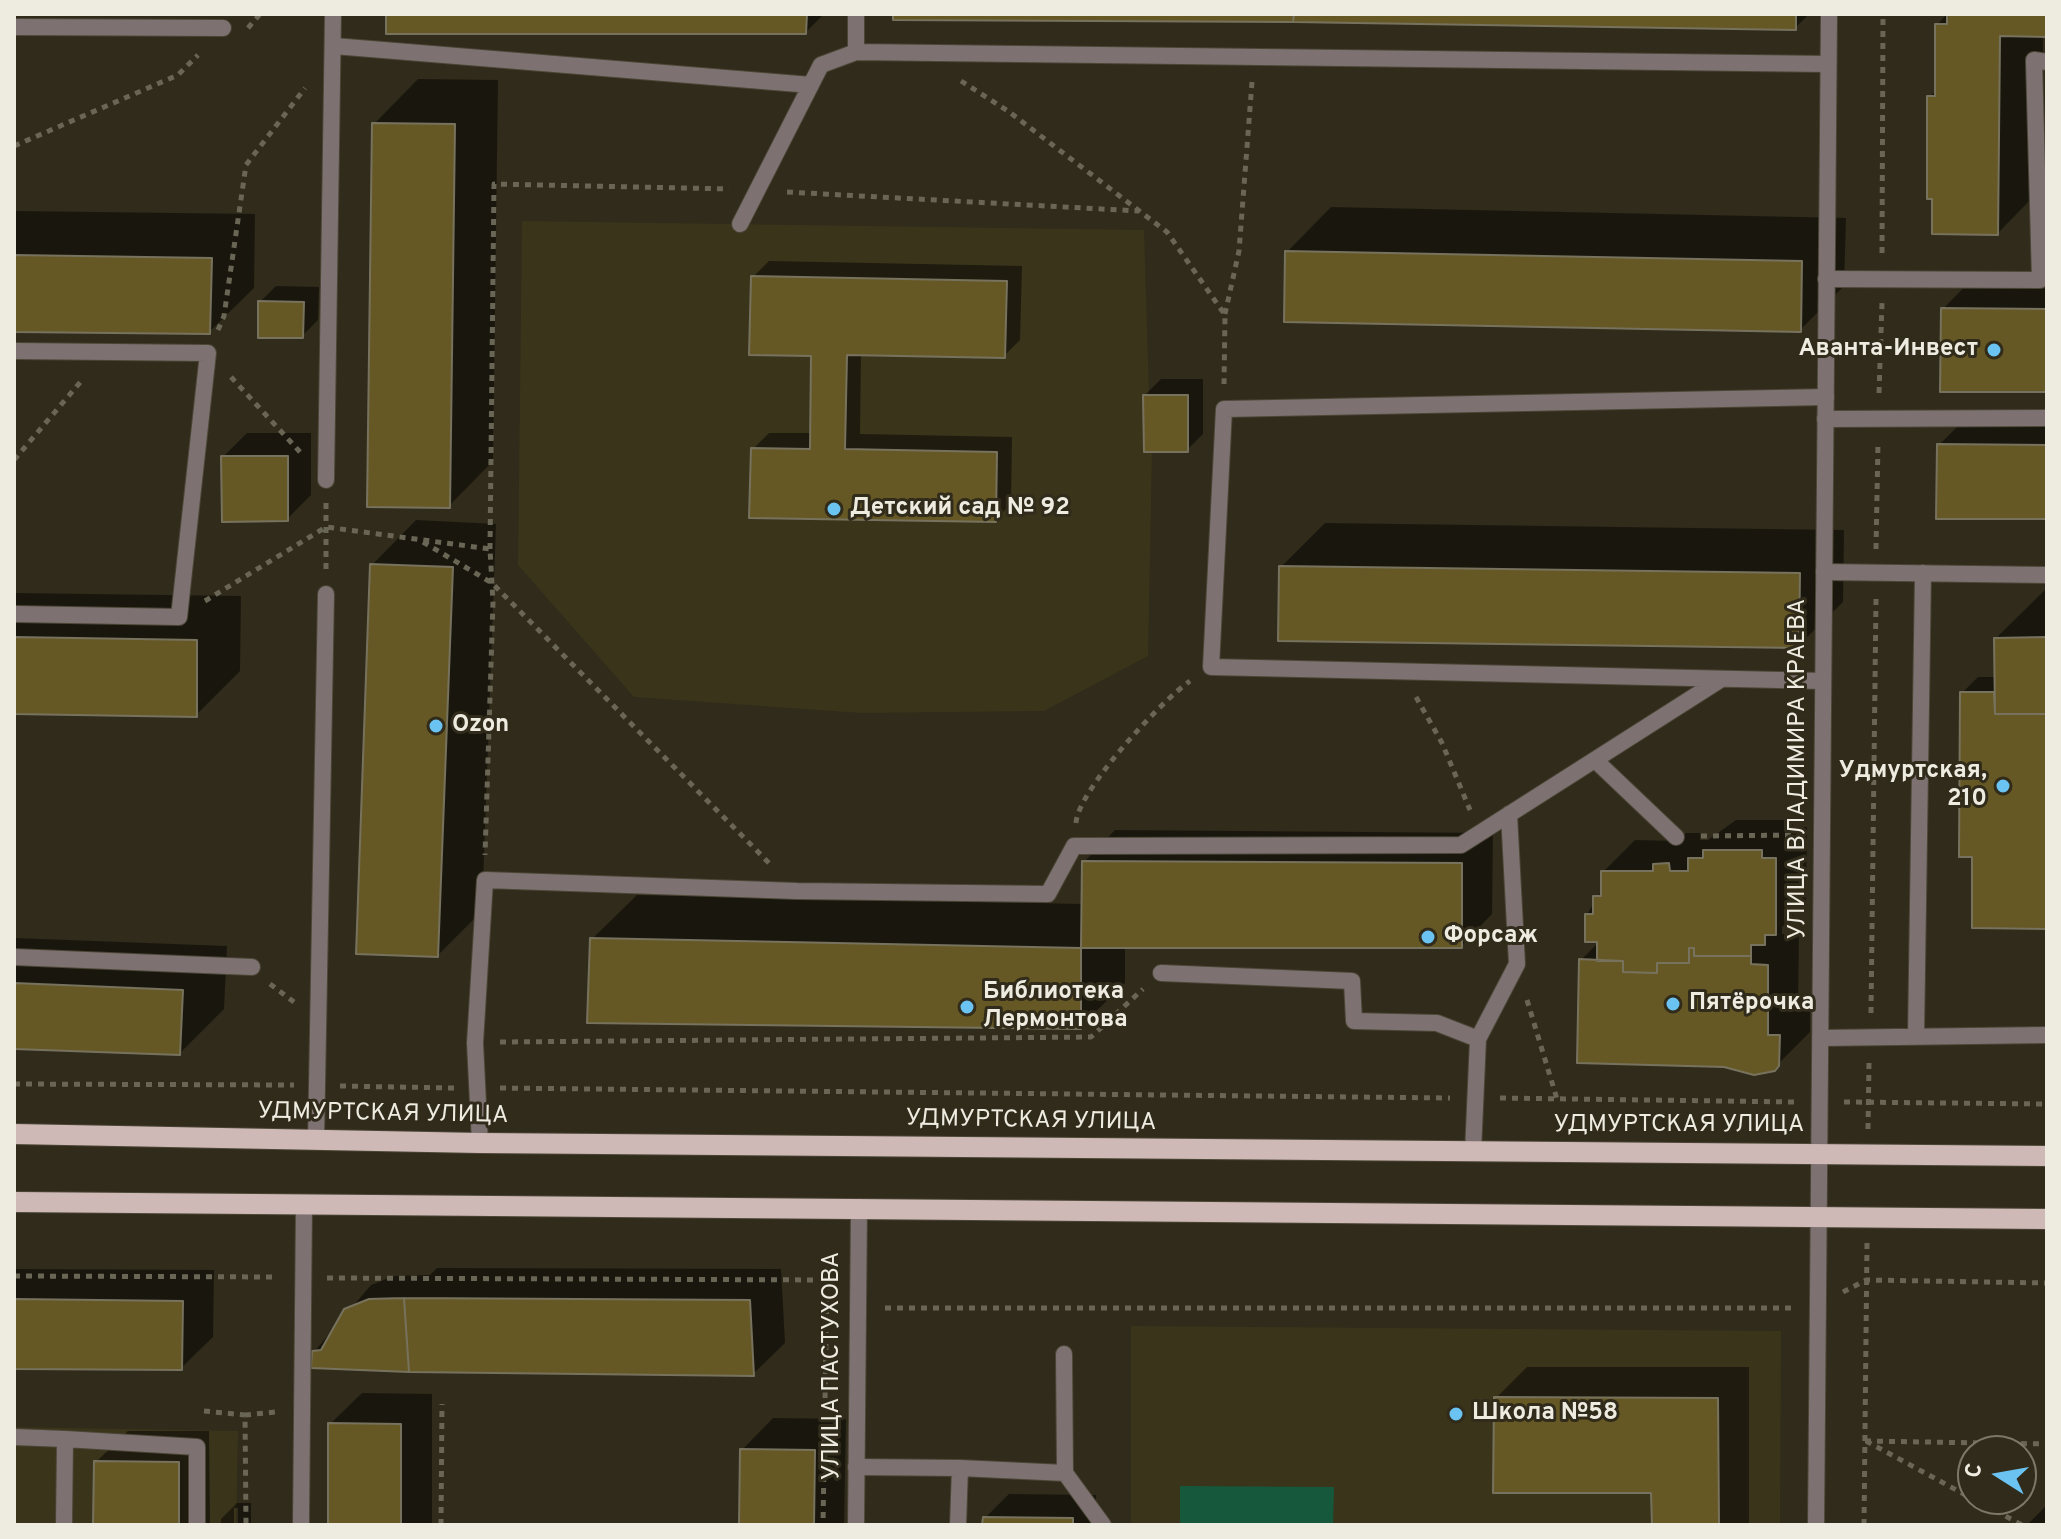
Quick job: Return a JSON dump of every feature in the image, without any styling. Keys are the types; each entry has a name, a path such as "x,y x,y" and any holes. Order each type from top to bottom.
{"main road":[{"name":"УДМУРТСКАЯ УЛИЦА","path":"14,1134 480,1143 2047,1156"},
{"path":"14,1202 2047,1219"}],"street":[{"path":"326,480 333,14"},
{"path":"856,14 856,52"},
{"name":"УЛИЦА ВЛАДИМИРА КРАЕВА","path":"1816,1525 1829,14"},
{"path":"14,27 223,28"},
{"path":"334,46 811,85"},
{"path":"740,224 821,65 856,52 1828,64"},
{"path":"1826,279 2043,280 2034,60 2047,62"},
{"path":"14,351 208,353 179,617 14,614"},
{"path":"1823,681 1211,667 1224,409 1826,397"},
{"path":"1825,419 2047,418"},
{"path":"1824,572 2047,575"},
{"path":"1916,1035 1923,573"},
{"path":"316,1140 326,594"},
{"path":"480,1143 475,1043 485,880 797,891 1048,894 1074,846 1461,845 1720,680"},
{"path":"1595,760 1676,837"},
{"path":"1473,1152 1478,1039 1517,964 1509,814"},
{"path":"14,957 252,967"},
{"path":"1161,973 1352,981 1354,1021 1437,1023 1478,1039"},
{"path":"1821,1038 2047,1035"},
{"path":"301,1525 304,1204"},
{"name":"УЛИЦА ПАСТУХОВА","path":"856,1525 859,1207"},
{"path":"1064,1354 1065,1473 1103,1525"},
{"path":"14,1437 197,1447 197,1525"},
{"path":"64,1525 65,1439"},
{"path":"856,1467 1065,1473"},
{"path":"958,1525 960,1468"}],"path":[{"path":"14,146 178,75 223,28 246,30 260,14"},
{"path":"1869,1154 1883,14"},
{"path":"326,594 326,480 208,353 224,316 246,165 292,108 334,46"},
{"path":"918,53 1008,111 1167,232 1225,315"},
{"path":"1224,409 1225,315 1239,251 1254,57"},
{"path":"485,880 492,583 494,184 757,190 1139,211"},
{"path":"14,460 106,353"},
{"path":"179,617 326,527 490,549"},
{"path":"419,539 492,583 797,891"},
{"path":"1074,846 1077,810 1116,756 1167,696 1211,667"},
{"path":"1401,672 1442,743 1460,788"},
{"path":"1676,837 1805,835"},
{"path":"1517,964 1557,1099"},
{"path":"252,967 318,1022"},
{"path":"475,1043 1091,1037 1161,973"},
{"path":"14,1084 2047,1104"},
{"path":"1864,1525 1868,1217"},
{"path":"14,1276 827,1280 823,1525"},
{"path":"885,1305 1818,1306 1866,1280 2047,1283"},
{"path":"441,1525 442,1404"},
{"path":"204,1411 245,1415 246,1525"},
{"path":"1865,1441 2047,1444"},
{"path":"1865,1441 1957,1490"},
{"path":"2003,1515 2022,1525"}],"shaded area":[{"name":"Детский сад № 92","path":"522,221 1144,230 1149,395 1143,395 1144,451 1152,452 1148,656 1044,711 861,713 634,697 518,565"},
{"name":"Школа №58","path":"1131,1326 1781,1331 1780,1525 1131,1525"},
{"path":"14,1427 238,1431 236,1525 14,1525"}],"green space":[{"path":"1180,1486 1334,1487 1333,1525 1180,1525"}],"building":[{"path":"386,14 807,14 806,34 386,34"},
{"path":"893,14 1294,14 1293,22 893,20"},
{"path":"1294,14 1796,14 1796,30 1293,22"},
{"path":"1947,14 2047,14 2047,37 2000,36 1998,235 1932,234 1932,199 1927,199 1927,96 1935,96 1935,24 1947,24"},
{"path":"372,123 455,124 450,508 367,507"},
{"path":"1285,251 1802,261 1801,332 1284,322"},
{"path":"14,255 212,258 210,334 14,332"},
{"path":"751,276 1007,281 1005,358 847,355 845,449 997,452 996,522 749,518 751,448 810,449 811,356 749,355"},
{"path":"258,301 304,302 303,338 258,338"},
{"name":"Аванта-Инвест","path":"1941,308 2047,309 2047,392 1940,392"},
{"path":"1143,395 1188,395 1188,452 1144,452"},
{"path":"1937,444 2047,445 2047,519 1936,519"},
{"path":"221,456 288,456 288,521 222,522"},
{"path":"370,564 453,567 438,957 356,954"},
{"path":"1279,566 1800,573 1799,648 1278,641"},
{"path":"14,637 197,640 197,717 14,714"},
{"path":"2047,637 2047,714 1995,714 1994,638"},
{"name":"Удмуртская, 210","path":"1960,692 1994,692 1995,714 2047,714 2047,929 1972,928 1972,857 1959,857"},
{"path":"1703,850 1762,850 1762,858 1776,858 1776,935 1765,935 1765,945 1751,945 1751,956 1694,956 1694,948 1689,948 1689,963 1657,963 1657,973 1623,972 1623,961 1597,961 1597,942 1585,942 1585,914 1593,914 1593,896 1601,896 1601,871 1653,871 1653,864 1669,863 1670,871 1688,871 1688,858 1703,858"},
{"path":"1082,861 1462,863 1462,948 1081,948"},
{"path":"590,938 1081,948 1081,1029 587,1023"},
{"name":"Пятёрочка","path":"1689,948 1694,948 1694,956 1751,956 1751,964 1768,965 1768,1035 1780,1035 1779,1066 1775,1071 1754,1075 1724,1067 1577,1063 1579,959 1623,961 1623,972 1657,973 1657,963 1689,963"},
{"path":"14,983 183,990 180,1055 14,1049"},
{"path":"404,1298 750,1300 754,1376 409,1372"},
{"path":"404,1298 409,1372 311,1368 312,1351 321,1350 344,1309 369,1299"},
{"path":"14,1299 183,1301 182,1370 14,1369"},
{"path":"1494,1397 1718,1398 1719,1525 1652,1525 1651,1493 1493,1493"},
{"path":"328,1423 401,1424 401,1525 328,1525"},
{"path":"740,1449 815,1450 814,1525 739,1525"},
{"path":"94,1461 179,1462 179,1525 93,1525"},
{"path":"983,1517 1073,1518 1073,1525 982,1525"}],"place":[{"name":"Аванта-Инвест","path":"1994,350"},
{"name":"Детский сад № 92","path":"834,509"},
{"name":"Ozon","path":"436,726"},
{"name":"Удмуртская, 210","path":"2003,786"},
{"name":"Форсаж","path":"1428,937"},
{"name":"Пятёрочка","path":"1673,1004"},
{"name":"Библиотека Лермонтова","path":"967,1007"},
{"name":"Школа №58","path":"1456,1414"}]}
